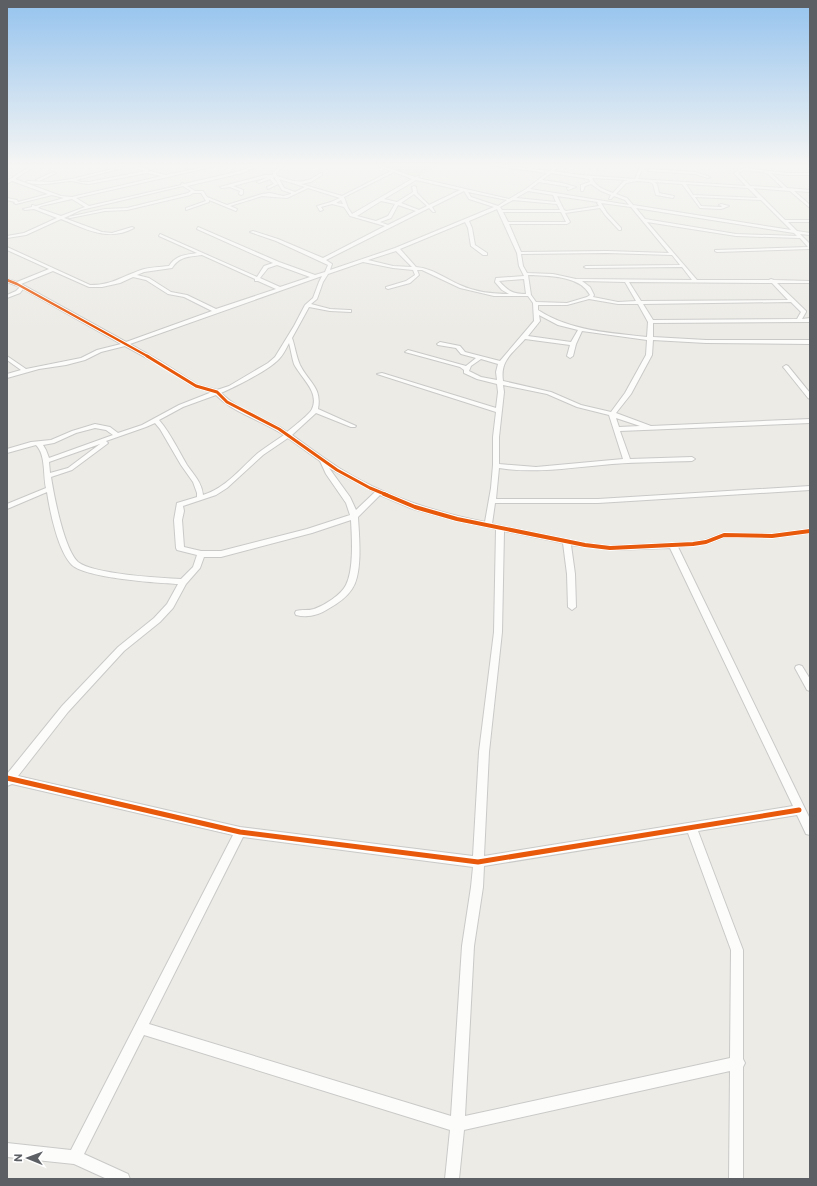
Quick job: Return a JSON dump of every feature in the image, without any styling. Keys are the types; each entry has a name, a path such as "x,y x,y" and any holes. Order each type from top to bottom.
{"street":[{"path":"7,237 25,234 58,219"},
{"path":"64,219 94,232 107,234 132,228"},
{"path":"367,219 388,226"},
{"path":"377,222 384,219"},
{"path":"323,260 402,219"},
{"path":"7,376 26,370 83,359 99,351 126,344 315,276 365,261 471,219"},
{"path":"488,525 496,465 496,436 500,392 499,372 502,363 537,320 535,303 529,295 527,286 527,275 521,266 519,253 503,219"},
{"path":"505,223 567,223 567,219"},
{"path":"612,219 620,228"},
{"path":"719,219 810,234"},
{"path":"645,220 736,235 801,237"},
{"path":"645,220 695,280"},
{"path":"467,221 470,228 473,246 485,254"},
{"path":"785,221 810,221"},
{"path":"785,221 810,247"},
{"path":"198,228 277,263 315,276"},
{"path":"46,461 117,436 156,420 181,406 202,398 219,394 270,364 276,358 290,338 307,305 315,299 330,264 252,232"},
{"path":"160,236 280,289"},
{"path":"717,251 810,247"},
{"path":"7,248 89,286 112,284 148,270 166,268 173,265 176,260 184,256 203,254"},
{"path":"388,288 411,280 417,275 410,262 397,249"},
{"path":"519,253 673,254"},
{"path":"581,253 586,268"},
{"path":"365,261 393,267 414,268 430,271 460,287 494,295 529,295"},
{"path":"257,280 266,267 277,263"},
{"path":"586,268 683,266"},
{"path":"577,280 586,268"},
{"path":"17,284 53,269"},
{"path":"516,295 504,289 497,281 498,279 527,275 577,280 771,280 810,282"},
{"path":"133,276 147,279 170,293 185,296 216,311"},
{"path":"7,280 17,284 158,362 180,378 196,386 219,394 235,407 288,435 323,461 379,492 415,507 457,519 567,543 610,548 706,542 724,535 772,536 810,532"},
{"path":"577,280 589,288 592,295 589,298"},
{"path":"612,414 628,394 649,355 651,340 651,322 626,280"},
{"path":"771,280 810,319"},
{"path":"7,296 18,292 22,288"},
{"path":"535,303 567,304 589,298 618,303 792,301"},
{"path":"307,305 330,310 349,311"},
{"path":"536,311 551,321"},
{"path":"799,320 804,312"},
{"path":"651,322 810,319"},
{"path":"537,320 551,321 581,329 651,340 810,342"},
{"path":"570,356 573,344 581,329"},
{"path":"524,336 573,344"},
{"path":"290,338 297,364 314,389 317,399 315,410 288,435 262,454 225,487 214,494 179,505 180,511 178,520 180,548 200,554 220,554 309,531 354,516 379,492"},
{"path":"440,344 458,347 463,354 502,363"},
{"path":"408,352 462,366 468,370"},
{"path":"7,358 26,370"},
{"path":"480,358 469,365 466,372 479,378 549,393 579,406 612,414 651,428"},
{"path":"786,366 810,397"},
{"path":"380,374 499,411"},
{"path":"315,410 353,426"},
{"path":"612,414 627,461"},
{"path":"156,420 164,428 196,482 200,493 200,499"},
{"path":"617,429 810,421"},
{"path":"7,451 21,446 52,442 74,432 95,426 108,428 117,436"},
{"path":"47,476 70,469 94,452 110,438"},
{"path":"38,444 44,449 49,490 67,553 75,563 85,568 108,574 183,582"},
{"path":"75,451 94,452"},
{"path":"496,465 518,469 537,469 627,461 692,459"},
{"path":"299,613 312,614 322,610 340,596 353,579 354,516 350,501 327,471 323,461"},
{"path":"492,501 598,501 810,488"},
{"path":"7,507 26,498 49,490"},
{"path":"452,1179 457,1125 468,946 474,913 478,862 484,752 498,632 500,528"},
{"path":"567,543 571,574 572,607"},
{"path":"673,545 799,810 810,830"},
{"path":"200,554 196,568 183,582 170,606 157,620 121,649 65,709 8,779 240,832 478,862 799,810"},
{"path":"799,668 810,687"},
{"path":"691,827 737,950 738,1063 736,1179"},
{"path":"76,1157 240,832"},
{"path":"140,1028 457,1125 738,1063"},
{"path":"7,1150 76,1157 123,1179"}],"cycle path":[{"path":"7,280 17,284 158,362 196,386 217,392 227,402 279,429 337,470 370,488 415,507 457,519 585,545 610,548 693,544 706,542 724,535 772,536 810,531"},
{"path":"7,778 240,832 478,862 799,810"}]}
